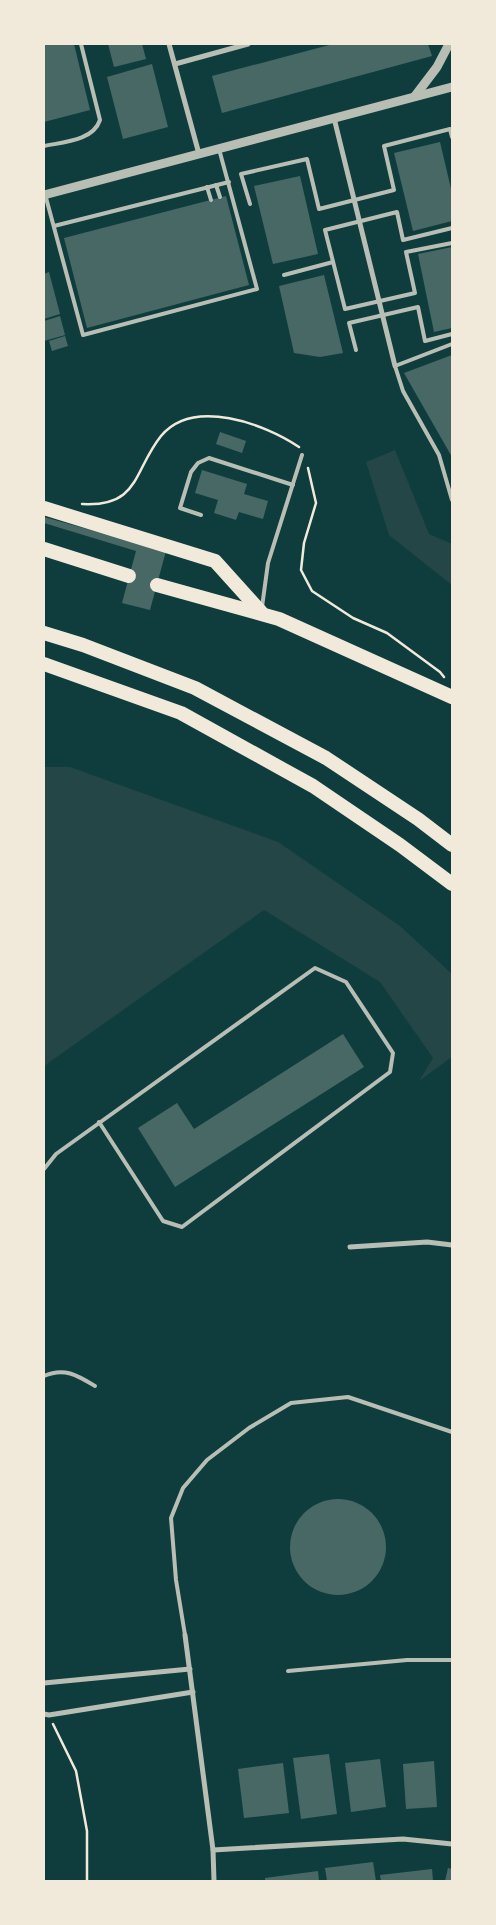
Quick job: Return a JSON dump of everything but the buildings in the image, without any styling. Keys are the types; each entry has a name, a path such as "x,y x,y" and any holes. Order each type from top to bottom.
{"highway":[{"path":"44,508 215,561 261,612"},
{"path":"44,549 129,576"},
{"path":"157,585 261,612 452,697"},
{"path":"44,633 83,645 195,688 326,758 418,819 452,845"},
{"path":"44,664 181,713 313,786 452,884"}],"street":[{"path":"169,44 199,154"},
{"path":"175,64 248,44"},
{"path":"415,96 437,66 449,44"},
{"path":"44,194 452,87"},
{"path":"334,117 395,366"},
{"path":"350,1248 427,1242 452,1245"},
{"path":"185,1635 213,1850 214,1881"},
{"path":"44,1683 190,1669"},
{"path":"46,1715 193,1692"},
{"path":"213,1850 403,1839 452,1844"}],"lane":[{"path":"44,146 90,135 100,120 81,44"},
{"path":"250,204 241,174 307,159 319,209 394,190 384,146 450,129 452,137"},
{"path":"44,194 83,334 257,289 219,148"},
{"path":"54,226 229,182"},
{"path":"216,185 220,197"},
{"path":"208,188 211,200"},
{"path":"452,228 403,240 397,212 325,230 345,309 415,293 406,252 452,243"},
{"path":"284,275 333,262"},
{"path":"356,350 349,323 418,307 425,341 452,334"},
{"path":"452,344 395,366 403,391 440,455 452,500"},
{"path":"261,612 268,563 302,455"},
{"path":"201,515 180,508 191,472 198,463 209,458 293,485"},
{"path":"44,1169 56,1154 99,1122 315,968 346,982 393,1054 390,1072 182,1227 163,1220 99,1122"},
{"path":"44,1376 55,1371 79,1375 95,1386"},
{"path":"185,1635 175,1572 171,1518 183,1488 207,1460 249,1428 292,1404 348,1397 452,1432"},
{"path":"288,1670 406,1660 452,1660"}],"path":[{"path":"80,504 94,505 113,502 128,492 162,435 176,424 200,416 225,416 277,433 299,447 307,467 316,503 304,542 301,570 312,591 353,618 387,633 440,672 446,680"},
{"path":"46,1715 76,1771 87,1831 87,1881"}],"shaded area":[{"path":"395,450 429,534 452,544 452,585 389,535 366,462"},
{"path":"44,767 70,767 278,842 400,926 452,974 452,1057 419,1081 433,1058 380,982 264,910 44,1066"}]}
